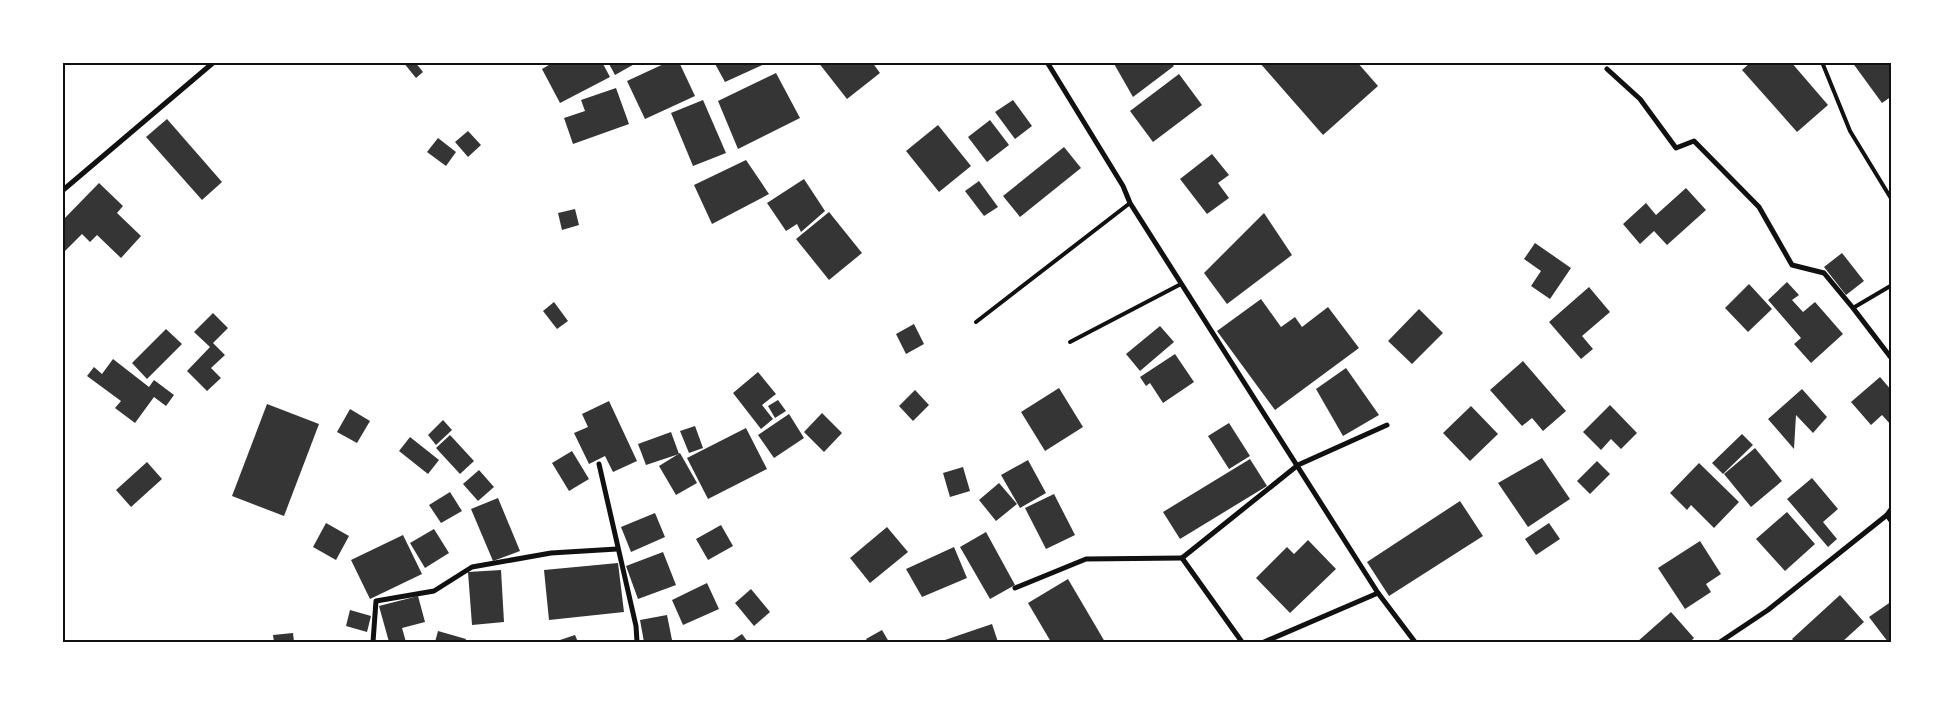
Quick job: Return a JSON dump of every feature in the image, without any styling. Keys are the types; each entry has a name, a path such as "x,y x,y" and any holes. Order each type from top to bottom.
{"street":[{"path":"62,191 214,62"},
{"path":"1047,62 1123,186 1130,203 1181,284 1378,593 1415,642"},
{"path":"1607,69 1640,100 1676,148 1694,141 1759,207 1792,265 1824,273 1892,359"},
{"path":"1015,588 1086,559 1182,558 1298,465 1387,425"},
{"path":"599,464 636,626 637,642"},
{"path":"1720,642 1768,610 1892,508"},
{"path":"1887,514 1892,522"},
{"path":"373,642 376,601 434,591 472,568 551,553 617,549"},
{"path":"1182,558 1242,642"},
{"path":"1264,642 1378,593"}],"lane":[{"path":"1822,62 1850,131 1892,200"},
{"path":"976,322 1130,203"},
{"path":"1070,342 1181,284"},
{"path":"1853,308 1892,285"}],"building":[{"path":"403,62 415,62 423,72 416,78"},
{"path":"554,62 602,62 610,77 560,103 542,69"},
{"path":"608,62 638,62 615,75"},
{"path":"668,62 679,62 695,96 645,119 627,81"},
{"path":"714,62 769,62 725,82"},
{"path":"818,62 872,62 880,73 847,99"},
{"path":"1113,62 1170,62 1174,66 1133,97"},
{"path":"1259,62 1357,62 1378,86 1323,135"},
{"path":"1751,62 1791,62 1828,105 1797,132 1742,70"},
{"path":"1852,62 1892,62 1892,96 1882,103"},
{"path":"776,73 800,118 738,149 718,101"},
{"path":"1179,74 1202,105 1153,142 1130,111"},
{"path":"616,88 629,124 573,144 564,118 585,111 581,100"},
{"path":"703,100 726,153 693,166 671,113"},
{"path":"1013,100 1032,126 1015,139 995,112"},
{"path":"167,119 222,182 202,200 146,137"},
{"path":"990,120 1009,145 987,162 968,137"},
{"path":"938,125 971,166 939,192 906,151"},
{"path":"468,131 481,145 468,157 455,142"},
{"path":"438,138 456,152 446,166 427,152"},
{"path":"1064,147 1081,168 1020,217 1003,196"},
{"path":"1212,154 1229,175 1218,183 1229,198 1207,214 1180,179"},
{"path":"746,160 769,194 712,224 694,185"},
{"path":"804,179 825,211 801,232 797,224 786,231 767,203"},
{"path":"979,181 998,207 984,216 965,191"},
{"path":"99,183 123,206 117,213 141,236 121,258 97,235 90,242 82,234 62,254 62,221"},
{"path":"1686,188 1706,210 1667,245 1654,231 1640,244 1623,224 1646,203 1656,215"},
{"path":"575,209 579,225 562,230 558,213"},
{"path":"829,212 862,253 829,280 796,239"},
{"path":"1264,213 1292,255 1227,304 1204,273"},
{"path":"1535,243 1571,268 1550,299 1531,286 1541,271 1524,259"},
{"path":"1842,253 1864,281 1846,295 1824,267"},
{"path":"1787,282 1799,295 1792,300 1803,312 1815,302 1843,334 1811,363 1794,344 1801,338 1768,300"},
{"path":"1749,284 1772,309 1748,332 1725,308"},
{"path":"1589,287 1610,312 1582,336 1593,349 1581,359 1549,322"},
{"path":"1261,299 1281,327 1295,317 1302,327 1328,307 1359,348 1275,410 1217,331"},
{"path":"554,302 568,321 557,329 543,311"},
{"path":"1419,309 1443,333 1412,364 1388,341"},
{"path":"213,313 228,328 213,343 225,355 211,368 221,378 207,391 187,371 210,347 194,332"},
{"path":"914,324 924,344 906,354 896,334"},
{"path":"1160,326 1174,342 1140,371 1126,354"},
{"path":"166,329 182,344 147,379 132,363"},
{"path":"1175,354 1194,382 1163,403 1150,383 1146,386 1140,377"},
{"path":"113,359 149,387 154,380 174,395 166,406 154,397 135,423 115,408 121,401 87,376 94,367 102,374"},
{"path":"1523,361 1566,411 1543,431 1532,418 1522,426 1490,390"},
{"path":"1346,368 1379,415 1343,436 1316,389"},
{"path":"758,372 776,394 762,405 773,419 761,429 733,393"},
{"path":"1880,377 1892,391 1892,426 1882,415 1871,425 1851,402"},
{"path":"1059,388 1083,427 1045,451 1021,412"},
{"path":"1802,389 1827,417 1813,433 1796,415 1794,449 1768,419"},
{"path":"915,390 929,405 913,421 899,406"},
{"path":"778,400 786,411 775,418 768,406"},
{"path":"609,401 637,461 613,472 605,456 589,464 574,433 588,427 582,414"},
{"path":"267,404 319,424 284,516 232,496"},
{"path":"1610,405 1637,433 1621,449 1611,439 1601,450 1583,432"},
{"path":"1471,406 1498,434 1470,461 1443,433"},
{"path":"350,409 370,421 357,443 337,432"},
{"path":"822,413 842,433 824,452 804,432"},
{"path":"789,414 804,438 774,458 758,435"},
{"path":"443,420 452,430 436,445 428,435"},
{"path":"1229,423 1250,456 1229,469 1208,436"},
{"path":"695,426 703,448 689,453 680,431"},
{"path":"746,428 767,469 708,499 687,458"},
{"path":"671,432 679,454 646,465 638,444"},
{"path":"1742,434 1753,445 1723,474 1712,463"},
{"path":"450,435 474,461 460,474 436,448"},
{"path":"410,437 439,460 428,474 399,451"},
{"path":"1755,448 1782,481 1751,507 1724,474"},
{"path":"572,451 589,479 569,491 552,463"},
{"path":"680,453 697,483 676,495 659,466"},
{"path":"1542,458 1570,499 1528,527 1498,483"},
{"path":"1250,459 1267,486 1180,539 1163,512"},
{"path":"1028,460 1046,493 1020,508 1001,475"},
{"path":"1597,461 1610,474 1590,494 1577,481"},
{"path":"147,462 162,479 131,507 116,490"},
{"path":"1699,463 1739,502 1714,528 1691,505 1687,510 1670,493"},
{"path":"963,467 970,491 950,497 943,473"},
{"path":"479,470 494,487 478,501 463,484"},
{"path":"1812,478 1838,509 1823,522 1837,539 1828,547 1787,499"},
{"path":"999,483 1017,504 996,521 979,500"},
{"path":"450,492 462,511 441,523 429,505"},
{"path":"1054,494 1075,535 1046,549 1025,508"},
{"path":"498,498 520,551 493,561 471,509"},
{"path":"1460,501 1483,536 1389,596 1367,562"},
{"path":"1787,512 1815,544 1785,571 1756,539"},
{"path":"655,513 665,537 631,552 621,527"},
{"path":"326,523 349,536 336,560 313,547"},
{"path":"1549,523 1560,539 1536,555 1525,539"},
{"path":"721,525 733,546 708,560 696,539"},
{"path":"887,527 908,552 870,583 850,558"},
{"path":"434,529 449,553 425,568 410,543"},
{"path":"986,532 1015,585 990,599 960,547"},
{"path":"403,535 422,574 370,599 351,560"},
{"path":"1308,540 1336,569 1290,613 1256,578 1287,547 1294,554"},
{"path":"1700,541 1721,574 1706,584 1711,592 1685,609 1658,568"},
{"path":"954,547 967,578 922,597 906,569"},
{"path":"663,552 676,585 638,599 626,566"},
{"path":"618,563 624,612 549,620 544,570"},
{"path":"501,570 504,622 472,625 468,572"},
{"path":"1068,579 1105,642 1051,642 1028,603"},
{"path":"707,583 719,609 683,625 672,600"},
{"path":"751,589 770,612 754,626 735,603"},
{"path":"1840,595 1864,622 1842,642 1795,642 1792,639"},
{"path":"418,596 425,622 402,628 406,642 389,642 379,606"},
{"path":"1892,601 1892,642 1888,642 1869,617"},
{"path":"350,610 371,616 367,632 346,626"},
{"path":"1671,612 1694,638 1690,642 1637,642"},
{"path":"667,615 672,640 644,642 640,620"},
{"path":"992,624 998,642 942,642 942,641"},
{"path":"882,630 889,642 868,642 866,639"},
{"path":"438,631 466,639 465,642 435,642"},
{"path":"293,633 294,642 274,642 273,635"},
{"path":"742,634 748,642 730,642"},
{"path":"575,635 578,642 561,642 560,640"}]}
